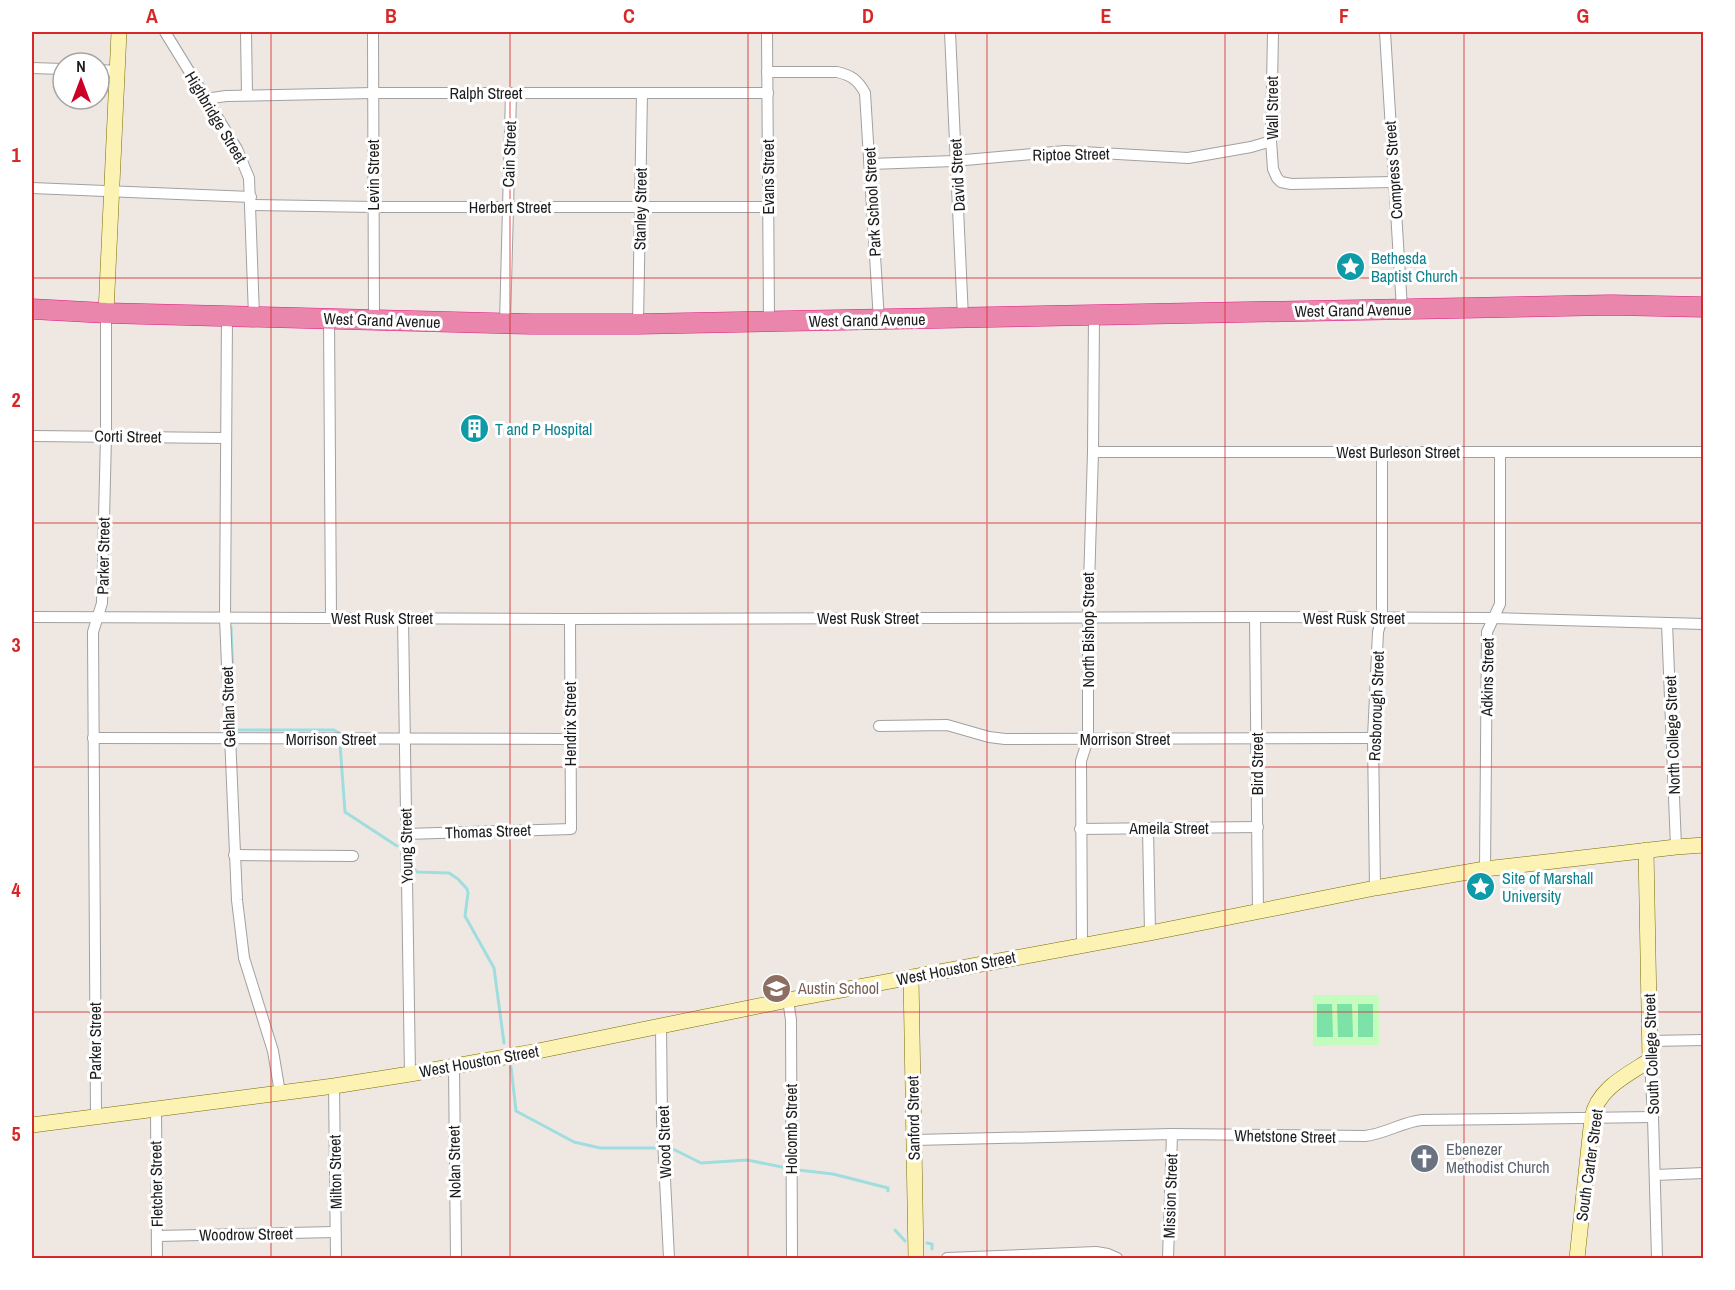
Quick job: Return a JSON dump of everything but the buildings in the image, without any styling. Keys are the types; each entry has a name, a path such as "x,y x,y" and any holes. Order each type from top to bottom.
{"highway":[{"name":"West Grand Avenue","path":"32,309 106,313 505,323 638,324 1622,305 1704,307"}],"main road":[{"name":"Parker Street","path":"106,313 119,32"},
{"name":"West Houston Street","path":"32,1125 410,1074 538,1051 911,976 1485,869 1646,850 1704,846"},
{"name":"South College Street","path":"1646,850 1650,1060"},
{"name":"Sanford Street","path":"911,976 916,1258"},
{"name":"South Carter Street","path":"1577,1258 1595,1106 1606,1090 1650,1060"}],"street":[{"name":"Highbridge Street","path":"165,32 242,159 249,178 254,316"},
{"path":"246,32 247,95"},
{"name":"Levin Street","path":"373,32 374,319"},
{"name":"Evans Street","path":"767,32 769,322"},
{"name":"David Street","path":"950,32 963,318"},
{"name":"Wall Street","path":"1273,32 1271,141 1273,169 1277,178 1281,182 1291,184 1394,182"},
{"name":"Compress Street","path":"1385,32 1402,309"},
{"path":"32,68 51,69"},
{"path":"111,71 117,71"},
{"name":"Park School Street","path":"767,72 837,72 854,78 865,93 879,321"},
{"name":"Ralph Street","path":"205,99 247,95 373,93 768,93"},
{"name":"Cain Street","path":"505,323 511,93"},
{"name":"Stanley Street","path":"638,324 642,93"},
{"name":"Riptoe Street","path":"870,164 956,161 1065,152 1188,158 1251,147 1271,141"},
{"name":"Herbert Street","path":"32,188 373,207 769,207"},
{"name":"Parker Street","path":"96,1116 93,632 102,603 106,313"},
{"name":"North Bishop Street","path":"1082,945 1081,760 1088,739 1094,314"},
{"name":"Gehlan Street","path":"227,315 225,618 237,900 242,949 273,1051 280,1093"},
{"path":"329,318 331,618"},
{"name":"Corti Street","path":"32,436 225,438"},
{"name":"West Burleson Street","path":"1093,452 1704,452"},
{"name":"Adkins Street","path":"1485,869 1487,632 1500,604 1500,452"},
{"name":"Rosborough Street","path":"1375,888 1373,738 1378,632 1382,618 1382,453"},
{"name":"West Rusk Street","path":"32,617 570,619 1255,617 1492,618 1704,624"},
{"name":"Bird Street","path":"1255,617 1258,912"},
{"name":"Young Street","path":"403,618 410,1074"},
{"name":"Hendrix Street","path":"570,619 571,829"},
{"name":"North College Street","path":"1668,623 1676,847"},
{"name":"Morrison Street","path":"879,726 940,724 997,738 1373,738"},
{"name":"Morrison Street","path":"93,738 570,739"},
{"name":"Ameila Street","path":"1080,829 1258,827"},
{"path":"1148,828 1150,933"},
{"name":"Thomas Street","path":"406,834 571,829"},
{"path":"234,855 353,856"},
{"name":"Holcomb Street","path":"788,1000 791,1020 792,1258"},
{"name":"Wood Street","path":"661,1025 662,1120 669,1258"},
{"path":"1649,1041 1704,1040"},
{"name":"South College Street","path":"1650,1060 1657,1258"},
{"name":"Nolan Street","path":"454,1066 456,1258"},
{"name":"Milton Street","path":"334,1086 336,1258"},
{"name":"Fletcher Street","path":"156,1109 157,1258"},
{"name":"Whetstone Street","path":"914,1140 1172,1134 1365,1136 1382,1133 1408,1122 1422,1120 1653,1117"},
{"name":"Mission Street","path":"1168,1258 1172,1134"},
{"path":"1654,1175 1704,1173"},
{"name":"Woodrow Street","path":"157,1236 335,1232"},
{"path":"947,1258 1096,1252 1116,1258"}],"green space":[{"path":"1313,995 1379,995 1379,1045 1313,1046"},
{"path":"1317,1004 1332,1004 1333,1037 1317,1037"},
{"path":"1337,1004 1352,1004 1353,1037 1338,1037"},
{"path":"1358,1004 1373,1004 1373,1037 1358,1037"}],"waterway":[{"path":"231,627 235,722"},
{"path":"235,728 235,730 334,730 339,733"},
{"path":"340,744 345,812 397,846"},
{"path":"413,868 417,872 449,873 467,889 465,916 494,968 504,1043"},
{"path":"511,1067 516,1111 574,1142 600,1148 658,1148"},
{"path":"671,1148 701,1163 747,1160 787,1168"},
{"path":"798,1170 833,1174 888,1188 888,1191"},
{"path":"895,1230 905,1241"},
{"path":"927,1243 932,1244 932,1249"}],"place":[{"name":"Bethesda Baptist Church","path":"1350,267"},
{"name":"T and P Hospital","path":"474,429"},
{"name":"Site of Marshall University","path":"1481,887"},
{"name":"Austin School","path":"777,988"},
{"name":"Ebenezer Methodist Church","path":"1425,1158"}]}
